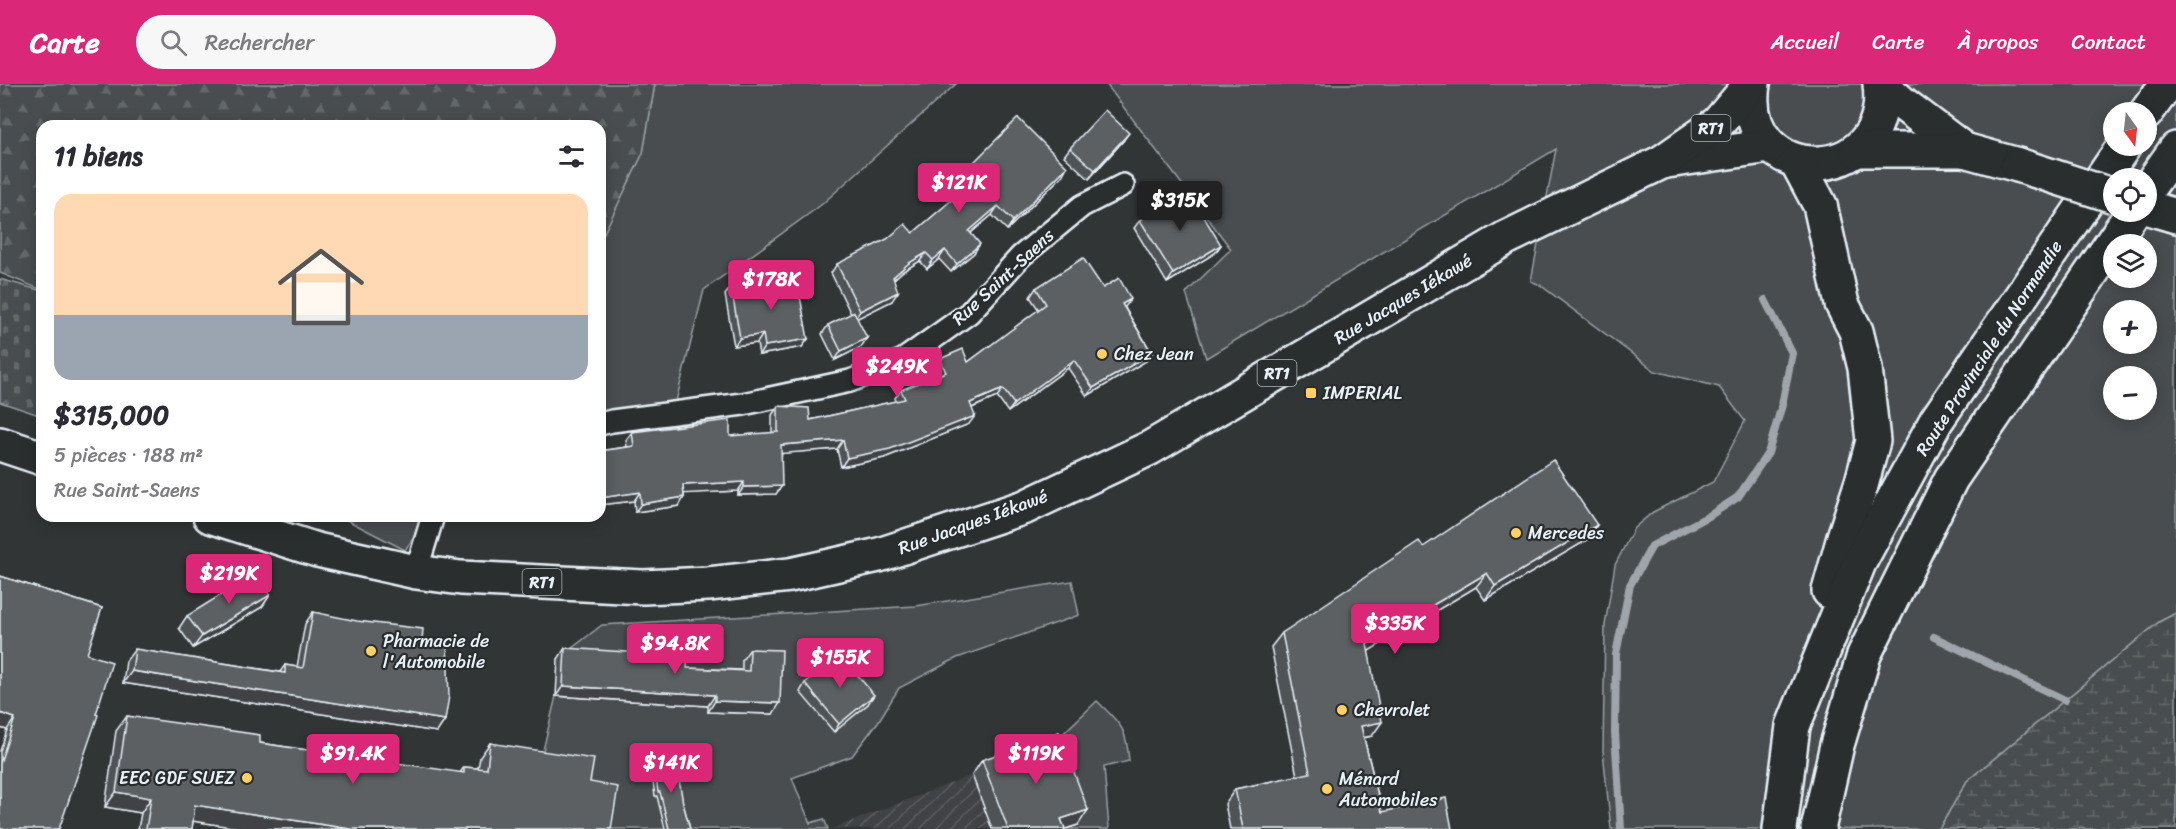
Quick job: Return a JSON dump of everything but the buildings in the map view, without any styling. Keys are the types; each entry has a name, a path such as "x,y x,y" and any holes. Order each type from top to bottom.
{"main road":[{"path":"1752,84 1750,99 1752,116 1759,132 1784,154 1820,205 1842,303 1856,331 1865,368 1873,441 1844,537 1793,726"},
{"name":"Rue Jacques Iékawé","path":"229,522 317,550 416,572 461,578 643,587 708,584 790,575 879,555 1025,507 1149,448 1506,238 1662,162 1718,123 1752,84"},
{"path":"1880,84 1964,150"},
{"path":"1857,150 1870,136 1879,119 1882,101 1880,84"},
{"path":"2154,102 2167,84"},
{"path":"2157,176 2176,149"},
{"path":"1857,150 1964,150 2103,192"},
{"name":"Rue Jacques Iékawé","path":"1662,162 1784,154 1813,165 1844,158 1857,150"},
{"name":"Route Provinciale du Normandie","path":"1780,829 1793,726 1858,563 1936,421 2117,156"},
{"path":"2157,210 2176,216"},
{"path":"1818,829 1837,745 1864,655 1951,479 2126,222"},
{"path":"0,444 36,456"}],"street":[{"name":"Rue Saint-Saens","path":"606,422 744,404 850,381 903,360 969,314 1021,256 1082,206 1123,185"},
{"path":"416,572 431,522"}],"shaded area":[{"path":"1098,727 1109,829 831,829"}],"green space":[{"path":"0,84 655,84 643,153 606,229 606,120 36,120 36,288 0,273"},
{"path":"655,84 956,84 821,205 704,290 673,413 606,423 606,229 643,153"},
{"path":"1106,84 2176,84 2176,613 2159,622 1967,781 1939,829 1611,829 1603,751 1605,625 1615,565 1634,528 1653,512 1713,482 1745,421 1719,387 1655,371 1540,285 1531,281 1556,149 1206,358 1186,293 1231,249"},
{"path":"0,279 36,289 36,414 0,402"},
{"path":"351,522 425,522 405,550"},
{"path":"1072,581 1079,615 957,658 899,688 878,722 852,756 792,778 810,823 824,819 828,829 603,829 539,767 556,696 678,704 558,659 602,625 916,606"},
{"path":"2176,613 2176,829 1939,829 1967,781 2159,622"},
{"path":"1097,701 1121,727 1126,740 1129,761 1104,767 1109,829 1065,829 1077,825 1049,747"}],"waterway":[{"path":"1621,829 1615,732 1616,654 1630,585 1652,546 1709,516 1738,497 1768,453 1782,405 1792,353 1765,300"},
{"path":"1934,637 2065,700"}],"place":[{"name":"Chez Jean","path":"1102,354"},
{"name":"IMPERIAL","path":"1311,393"},
{"name":"Mercedes","path":"1516,533"},
{"name":"Pharmacie de l'Automobile","path":"371,651"},
{"name":"Chevrolet","path":"1342,710"},
{"name":"EEC GDF SUEZ","path":"247,778"},
{"name":"Ménard Automobiles","path":"1327,789"}]}
